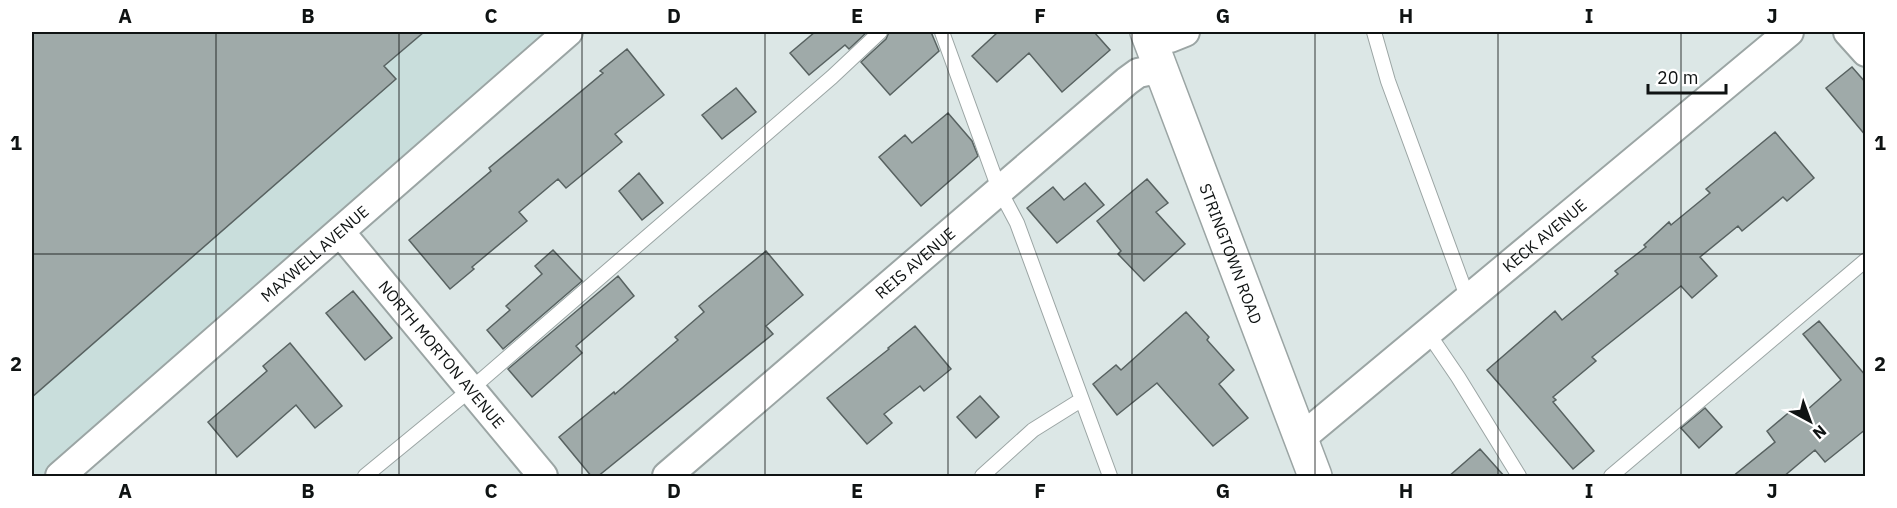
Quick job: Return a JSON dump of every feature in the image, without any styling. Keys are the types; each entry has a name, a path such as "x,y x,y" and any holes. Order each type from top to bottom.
{"main road":[{"name":"STRINGTOWN ROAD","path":"1149,36 1307,465"}],"street":[{"name":"MAXWELL AVENUE","path":"60,477 568,32"},
{"path":"1149,36 1170,38 1185,32"},
{"name":"KECK AVENUE","path":"1307,465 1428,333 1789,32"},
{"path":"1848,32 1866,52"},
{"name":"REIS AVENUE","path":"667,477 999,189 1138,73 1152,70 1161,76 1166,84"},
{"name":"NORTH MORTON AVENUE","path":"340,232 543,477"}],"lane":[{"path":"365,477 471,389 815,92 880,32"},
{"path":"942,32 999,189 1017,223 1110,477"},
{"path":"1374,32 1388,81 1468,299"},
{"path":"1611,477 1866,260"},
{"path":"1428,333 1458,377 1519,477"},
{"path":"982,477 1033,430 1082,400"}],"shaded area":[{"path":"32,32 566,32 58,476 32,476"}],"building":[{"path":"32,32 424,32 384,66 396,79 32,397"},
{"path":"815,32 867,32 849,49 845,45 809,75 790,53"},
{"path":"889,32 931,32 939,51 890,95 861,62 886,39"},
{"path":"998,32 1094,32 1110,50 1062,92 1029,53 997,82 972,56"},
{"path":"627,49 664,95 615,134 622,142 566,188 558,179 519,212 527,221 472,267 474,269 450,289 409,240 491,171 489,168 603,73 600,71"},
{"path":"1852,67 1866,83 1866,136 1826,88"},
{"path":"736,88 756,112 722,139 702,115"},
{"path":"948,113 972,141 978,156 921,206 879,157 905,135 912,143"},
{"path":"1775,132 1814,178 1787,201 1783,197 1742,231 1738,226 1700,257 1717,276 1692,298 1681,286 1592,357 1596,361 1553,397 1556,400 1553,402 1594,451 1573,469 1487,370 1555,311 1562,320 1618,274 1615,271 1646,247 1644,245 1669,222 1671,225 1710,193 1706,189"},
{"path":"639,173 663,203 642,220 619,191"},
{"path":"1147,179 1168,203 1156,212 1185,244 1144,281 1118,254 1121,251 1097,221"},
{"path":"1085,183 1104,205 1057,243 1027,208 1053,187 1064,200"},
{"path":"553,250 582,281 503,349 487,330 510,310 506,306 542,274 535,266"},
{"path":"766,251 803,295 766,326 773,334 597,477 592,477 559,437 614,392 615,394 678,340 675,337 704,312 699,306"},
{"path":"618,276 634,296 576,346 582,353 532,397 508,369"},
{"path":"353,291 392,338 365,360 326,313"},
{"path":"1186,312 1234,370 1219,384 1248,418 1213,446 1157,383 1117,415 1093,384 1116,365 1121,370"},
{"path":"1819,321 1866,376 1866,429 1825,462 1815,450 1783,477 1732,477 1775,442 1767,431 1793,409 1799,417 1841,380 1803,334"},
{"path":"915,326 951,369 924,391 920,386 884,414 892,423 867,444 827,398"},
{"path":"290,343 342,406 315,428 296,405 237,457 208,422 267,371 263,366"},
{"path":"980,396 999,417 976,438 957,417"},
{"path":"1705,408 1722,427 1699,448 1681,428"},
{"path":"1480,449 1505,477 1448,477"}]}
